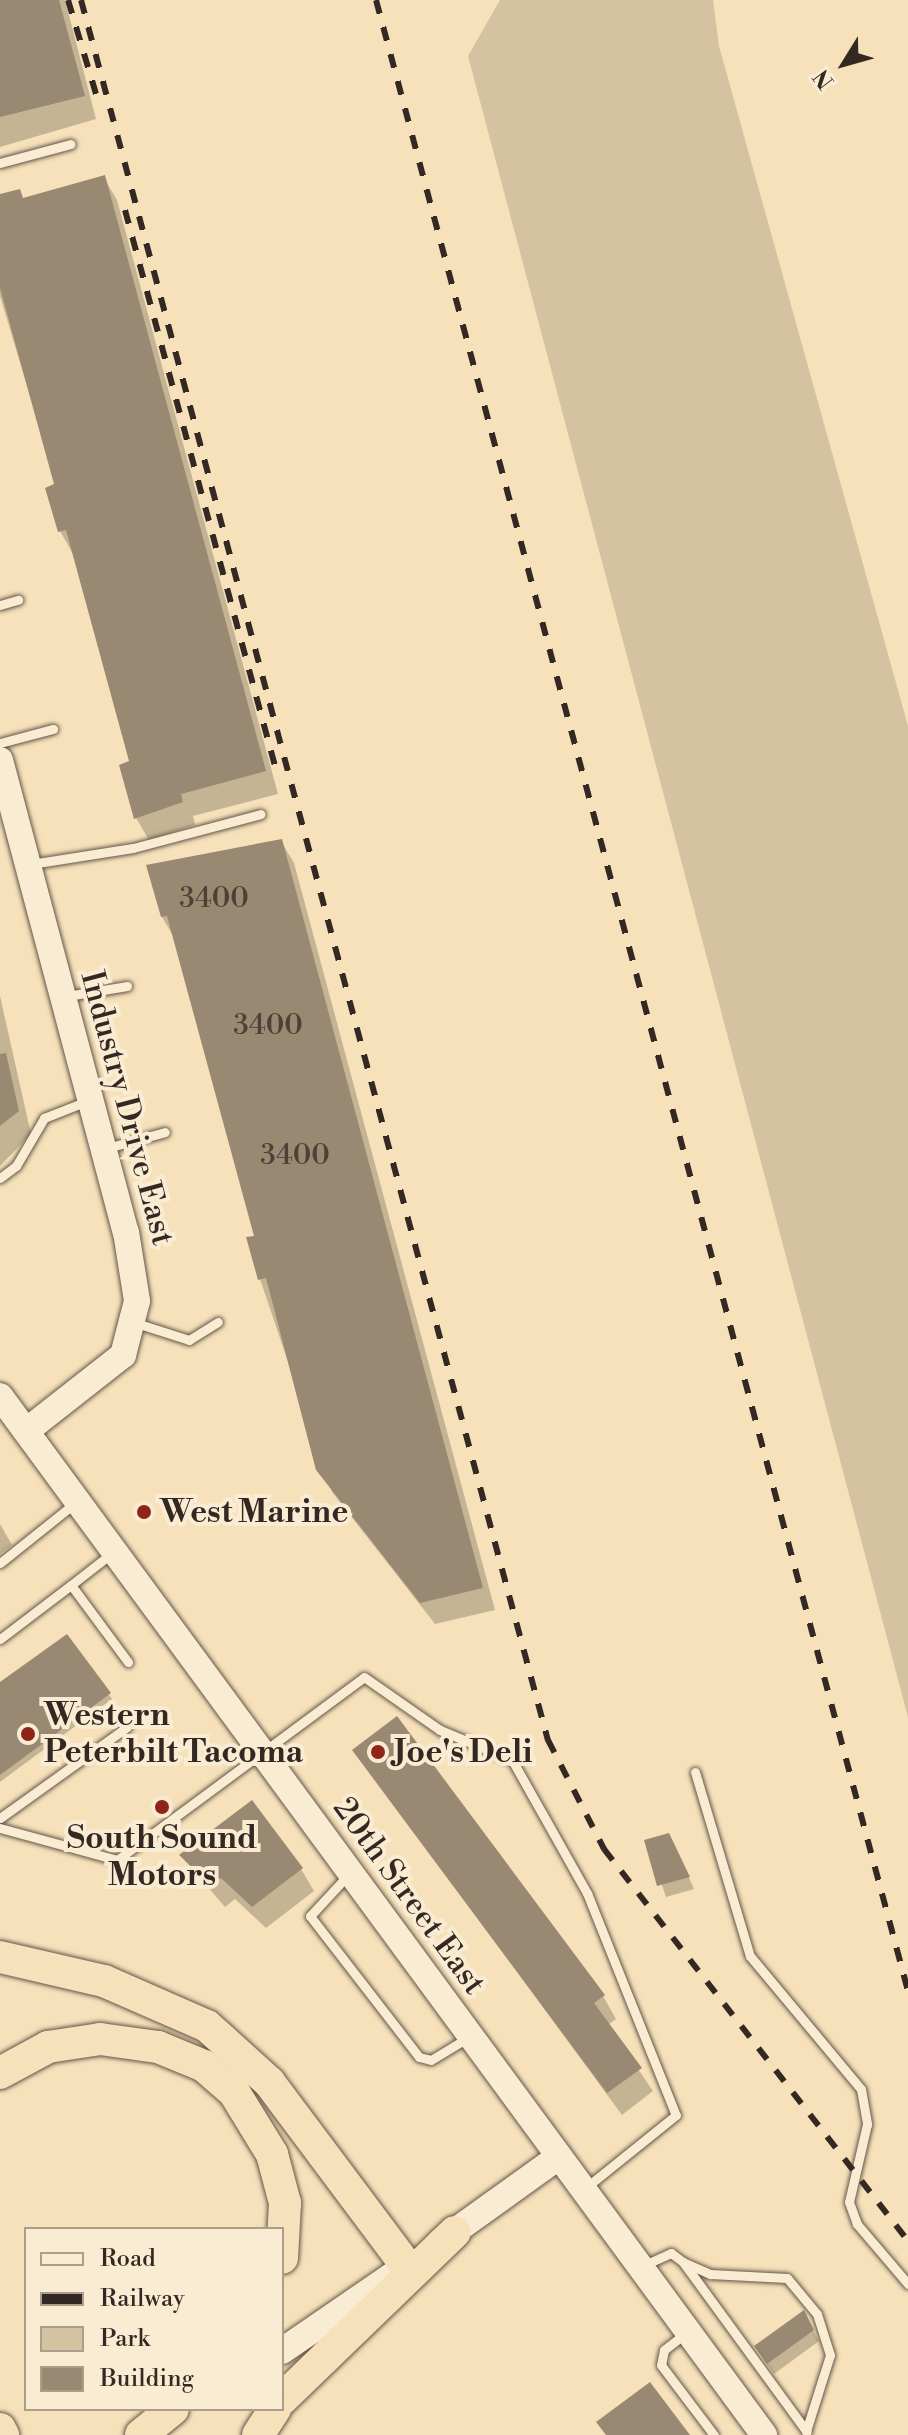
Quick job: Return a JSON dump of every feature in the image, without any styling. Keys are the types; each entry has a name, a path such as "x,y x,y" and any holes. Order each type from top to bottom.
{"highway":[{"path":"0,1957 104,1981 207,2026 269,2082 406,2265"},
{"path":"0,2073 48,2047 100,2039 158,2047 204,2066 234,2092 272,2154 285,2203 284,2227"},
{"path":"284,2397 455,2232"},
{"path":"141,2435 171,2411"},
{"path":"258,2435 274,2411"},
{"path":"0,2429 3,2435"}],"main road":[{"name":"Industry Drive East","path":"0,760 4,791 28,865 104,1149 136,1283 133,1322 123,1355 26,1431"},
{"name":"20th Street East","path":"0,1396 557,2158 764,2435"},
{"path":"284,2350 557,2158"},
{"path":"152,2435 190,2411"}],"lane":[{"path":"0,163 71,144"},
{"path":"0,605 18,600"},
{"path":"0,743 53,729"},
{"path":"28,865 133,848 261,814"},
{"path":"63,997 127,986"},
{"path":"0,1178 16,1166 44,1118 91,1100"},
{"path":"104,1149 165,1132"},
{"path":"133,1322 189,1340 218,1322"},
{"path":"0,1563 77,1501"},
{"path":"0,1639 115,1551"},
{"path":"71,1585 128,1662"},
{"path":"0,1828 117,1860 364,1677 440,1730 512,1760 587,1893 676,2115 582,2191"},
{"path":"0,1818 127,1727"},
{"path":"695,1772 750,1956 861,2089 868,2111 850,2184 851,2213 908,2284"},
{"path":"351,1873 310,1916 419,2057 431,2060 469,2037"},
{"path":"639,2267 671,2253 710,2274 787,2278 817,2314 830,2355 807,2433"},
{"path":"683,2262 807,2433"},
{"path":"687,2332 664,2350 661,2365 714,2435"}],"green space":[{"path":"500,0 713,0 719,46 908,726 908,1717 468,56"}],"building":[{"path":"0,0 59,0 85,96 0,117"},
{"path":"105,175 266,771 181,794 183,802 134,819 119,765 129,761 66,530 58,532 45,488 54,484 0,288 0,194 20,189 23,198"},
{"path":"282,839 483,1588 420,1603 316,1470 266,1278 258,1280 246,1237 254,1236 167,916 161,917 146,865"},
{"path":"6,1053 19,1111 0,1126 0,1054"},
{"name":"Western Peterbilt Tacoma","path":"67,1634 111,1693 0,1775 0,1682"},
{"path":"397,1716 605,1995 594,2003 642,2068 607,2093 352,1750"},
{"path":"252,1800 303,1868 252,1907 221,1878 211,1885 179,1855"},
{"path":"669,1833 690,1877 657,1886 644,1840"},
{"path":"804,2310 814,2330 767,2364 754,2346"},
{"path":"650,2382 690,2435 606,2435 596,2422"}],"railway":[{"path":"68,0 99,104"},
{"path":"81,0 548,1740 604,1849 908,2241"},
{"path":"376,0 908,1991"},
{"path":"125,210 275,766"}],"place":[{"name":"West Marine","path":"144,1512"},
{"name":"Western Peterbilt Tacoma","path":"28,1734"},
{"name":"Joe's Deli","path":"378,1752"},
{"name":"South Sound Motors","path":"162,1807"}]}
